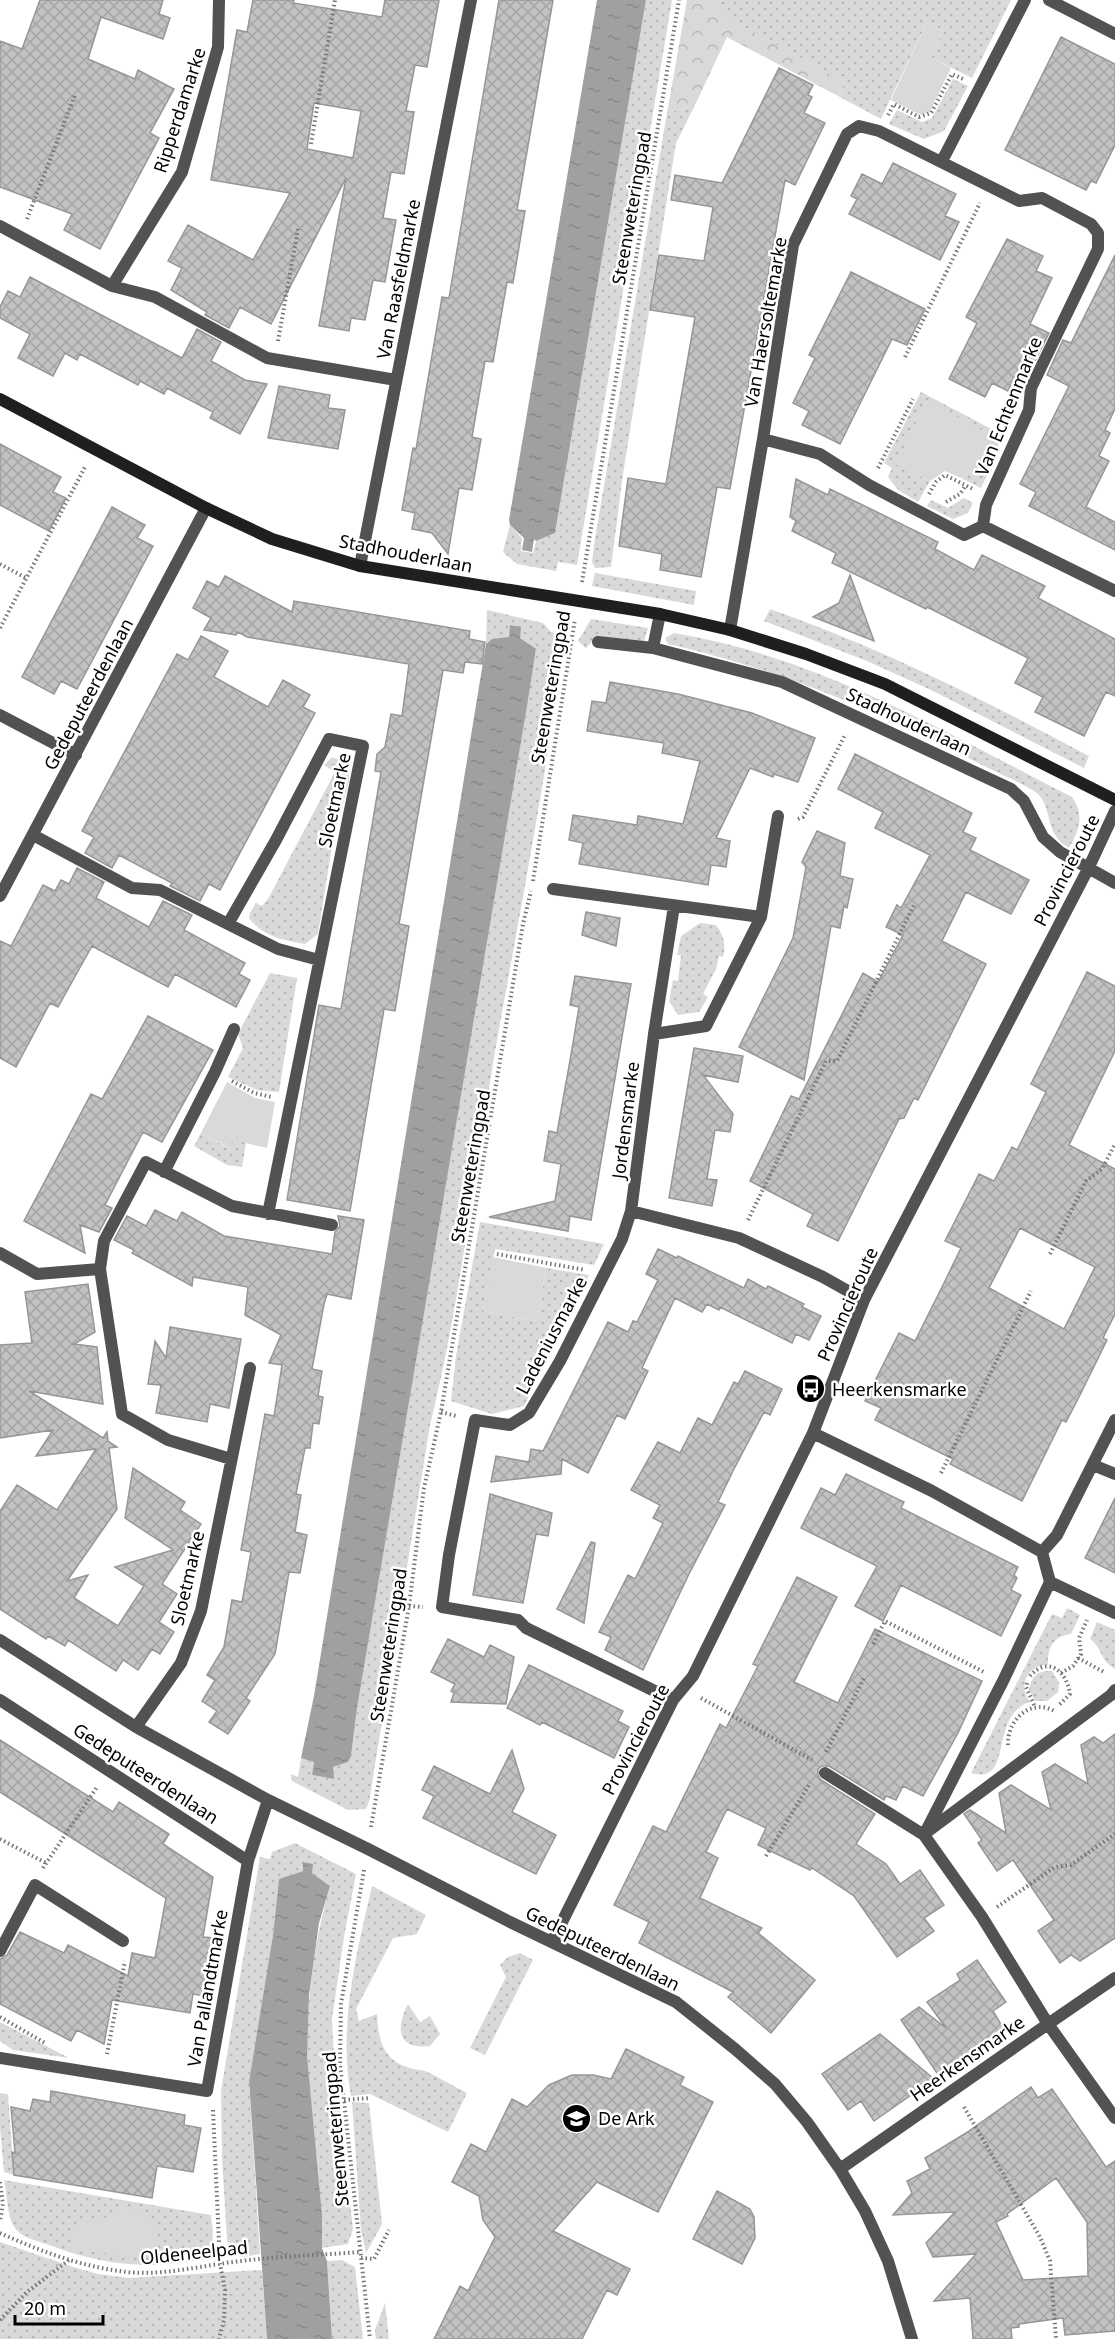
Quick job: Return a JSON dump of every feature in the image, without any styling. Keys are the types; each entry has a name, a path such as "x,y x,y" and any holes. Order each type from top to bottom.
{"street":[{"name":"Ripperdamarke","path":"112,286 182,172 218,47 219,0"},
{"name":"Van Raasfeldmarke","path":"360,566 471,0"},
{"path":"942,161 1025,0"},
{"path":"1049,0 1115,34"},
{"name":"Van Haersoltemarke","path":"730,630 763,439 793,244 847,134 859,126 879,131 942,161"},
{"name":"Van Echtenmarke","path":"942,161 1019,201 1042,198 1091,224 1098,233 1098,249 1031,388 1029,410 989,498 983,526"},
{"path":"0,226 112,286 155,297 267,358 396,380"},
{"name":"Stadhouderlaan","path":"0,399 206,508 272,539 360,566 660,614 730,630 806,654 885,684 1115,800"},
{"path":"763,439 820,454 869,485 964,535 983,526 1115,591"},
{"name":"Gedeputeerdenlaan","path":"0,896 206,508"},
{"path":"653,648 660,614"},
{"name":"Stadhouderlaan","path":"598,642 653,648 782,682 855,715 1011,789 1024,801 1043,837 1060,852 1115,883"},
{"path":"0,715 76,755"},
{"name":"Sloetmarke","path":"228,924 276,840 329,739 363,746 268,1214"},
{"name":"Provincieroute","path":"552,1942 673,1700 693,1676 813,1433 864,1300 1088,869 1115,811"},
{"path":"654,1034 706,1026 761,917 777,822"},
{"path":"33,834 132,888 160,890 278,949 319,960"},
{"path":"553,889 761,917"},
{"name":"Jordensmarke","path":"631,1211 654,1034 674,906"},
{"path":"164,1172 215,1072 234,1029"},
{"path":"231,1459 168,1440 122,1414 100,1269 104,1241 147,1162 232,1206 332,1225"},
{"path":"631,1211 739,1239 823,1277 864,1300"},
{"name":"Ladeniusmarke","path":"631,1211 622,1239 560,1361 529,1413 510,1425 475,1420 449,1555 442,1607 518,1620 526,1628 673,1700"},
{"path":"0,1253 37,1274 100,1269"},
{"name":"Sloetmarke","path":"136,1727 181,1663 201,1611 250,1368"},
{"path":"1042,1552 1058,1535 1115,1420"},
{"path":"813,1433 932,1491 1042,1552 1050,1582 1003,1681 924,1835"},
{"path":"1093,1465 1115,1474"},
{"path":"1050,1582 1115,1613"},
{"name":"Gedeputeerdenlaan","path":"0,1640 136,1727 268,1800 368,1849 450,1893 676,2002 775,2084 807,2122 840,2169 864,2211 888,2261 912,2339"},
{"path":"924,1835 1115,1690"},
{"name":"Gedeputeerdenlaan","path":"0,1700 248,1861"},
{"name":"Heerkensmarke","path":"822,1770 924,1835 982,1917 1048,2024 840,2169"},
{"path":"248,1861 268,1800"},
{"name":"Van Pallandtmarke","path":"0,2058 207,2091 248,1861"},
{"path":"0,1951 35,1885 123,1941"},
{"path":"1115,1978 1048,2024 1115,2118"}],"path":[{"path":"311,144 335,0"},
{"name":"Steenweteringpad","path":"370,2339 340,2064 341,2004 409,1606 424,1488 441,1412 523,924 532,885 679,0"},
{"path":"879,131 894,104 919,117 931,112 952,74 979,88"},
{"path":"19,236 75,94"},
{"path":"905,357 988,186"},
{"path":"275,360 298,229"},
{"path":"869,485 913,399"},
{"path":"0,628 95,449"},
{"path":"919,511 936,482 945,475 989,498"},
{"path":"930,493 947,502 960,494 966,485"},
{"path":"0,564 26,578"},
{"path":"777,822 803,817 855,715"},
{"path":"739,1239 826,1061 837,1061 914,905"},
{"path":"215,1072 254,1093 291,1101"},
{"path":"1050,1254 1086,1181 1102,1169 1115,1144"},
{"path":"497,1254 604,1273"},
{"path":"932,1491 1031,1291"},
{"path":"1061,1673 1073,1666 1081,1654 1079,1638 1095,1603"},
{"path":"873,1644 885,1621 1003,1681"},
{"path":"1078,1658 1106,1673"},
{"path":"1035,1707 1026,1687 1029,1678 1037,1668 1047,1666 1057,1669 1068,1681 1070,1694 1054,1710"},
{"path":"766,1856 822,1770 864,1678"},
{"path":"683,1688 810,1758 822,1770"},
{"path":"1011,1769 1008,1734 1014,1721 1025,1710 1040,1706 1054,1710 1069,1726"},
{"path":"35,1885 46,1863 109,1769"},
{"path":"982,1917 1055,1867 1071,1865 1115,1834"},
{"path":"0,1839 46,1863"},
{"path":"103,2076 127,1947 123,1941"},
{"path":"954,2090 1050,2261 1056,2339"},
{"path":"207,2091 213,2108 220,2264 225,2290 224,2320 219,2339"},
{"path":"344,2100 370,2098"},
{"path":"0,2182 3,2204 0,2221"},
{"path":"361,2258 374,2259 389,2230"},
{"name":"Oldeneelpad","path":"0,2233 70,2260 90,2266 128,2272 164,2272 242,2260 360,2252"},
{"path":"0,2320 22,2297 70,2260"}],"green space":[{"path":"646,0 672,0 577,565 558,562 556,571 517,564 503,552 510,525 522,538 521,551 533,553 536,541 555,533"},
{"path":"687,0 721,0 719,5 726,17 845,82 838,96 727,37 695,105 667,113"},
{"path":"721,0 1011,0 972,78 930,57 943,31 927,22 881,119 838,96 845,82 725,17 719,5"},
{"path":"927,22 943,31 930,57 951,68 930,111 921,115 891,100"},
{"path":"953,79 968,86 944,131 924,139 889,124 897,110 922,122 932,118"},
{"path":"695,105 676,143 623,474 611,567 595,568 592,562 594,545 667,113"},
{"path":"921,392 999,433 998,452 981,488 961,478 969,473 977,476 989,453 927,401 896,464 930,481 918,502 898,490 888,477 892,468 884,463"},
{"path":"927,401 988,433 989,453 977,476 969,473 961,478 945,471 930,481 895,464"},
{"path":"964,498 973,503 968,513 953,519 927,506 931,500 948,508"},
{"path":"595,573 696,591 694,605 592,586"},
{"path":"770,609 892,658 1010,715 1089,756 1084,768 931,690 867,661 764,621"},
{"path":"487,610 543,623 551,632 565,637 543,780 492,1069 452,1324 430,1425 369,1802 366,1809 348,1810 292,1781 291,1774 298,1777 301,1758 314,1762 312,1775 333,1779 333,1767 347,1762 351,1756 357,1708 536,650 520,638 516,626 511,625 509,638 492,639 486,644"},
{"path":"591,619 648,628 644,641 597,636 586,648 578,641"},
{"path":"674,633 727,644 778,659 829,678 879,699 1072,797 1079,816 1078,829 1073,841 1069,848 1061,842 1052,829 1043,800 1027,787 903,726 827,693 748,666 668,644 665,638"},
{"path":"332,757 345,763 349,771 349,781 333,840 318,934 305,944 281,939 254,924 249,918 250,913 256,903 262,906 268,899 335,772 324,765"},
{"path":"700,923 716,925 719,929 724,944 723,957 719,956 716,969 703,994 708,997 699,1012 678,1015 669,1001 673,980 678,981 681,955 677,955 681,936"},
{"path":"270,973 297,978 279,1092 257,1090 228,1077 243,1048 238,1034"},
{"path":"227,1082 255,1098 275,1102 267,1148 246,1143 235,1136 229,1148 201,1133"},
{"path":"201,1133 228,1148 235,1136 246,1143 242,1167 227,1165 194,1146"},
{"path":"480,1222 604,1244 594,1265 495,1249 483,1311 537,1321 546,1268 589,1275 524,1406 492,1414 451,1401 456,1356"},
{"path":"493,1257 546,1268 537,1321 483,1311"},
{"path":"1067,1608 1080,1615 1071,1634 1060,1637 1052,1644 1048,1665 1035,1668 1030,1672 1025,1683 1025,1690 1030,1702 1018,1708 1011,1717 997,1762 992,1770 985,1774 971,1773 1052,1614 1062,1618"},
{"path":"1097,1622 1115,1630 1115,1669 1106,1662 1098,1647 1090,1639"},
{"path":"1052,1671 1059,1682 1058,1692 1047,1701 1035,1701 1029,1690 1031,1681 1039,1673"},
{"path":"295,1843 356,1874 332,2019 334,2061 353,2229 348,2244 322,2248 319,2188 308,2089 307,2037 310,1986 323,1911 330,1886 312,1873 308,1864 304,1862 303,1871 279,1879 273,1935 249,2081 260,2254 242,2257 230,2251 227,2240 221,2091 260,1857 270,1859 272,1852"},
{"path":"372,1886 426,1915 417,1934 393,1938 356,2009 359,2021 377,2014 380,2039 392,2059 409,2068 430,2073 467,2093 448,2132 370,2094 351,2096 348,2070 348,2017 355,1964"},
{"path":"520,1953 533,1960 485,2055 470,2048 506,1977 500,1965 508,1957"},
{"path":"408,2004 420,2022 430,2016 440,2034 430,2046 419,2046 405,2041 401,2028"},
{"path":"0,2022 69,2058 13,2050 0,2041"},
{"path":"0,2093 8,2094 14,2175 4,2172"},
{"path":"352,2102 369,2103 382,2224 366,2253 361,2229"},
{"path":"4,2180 211,2215 212,2244 203,2260 181,2263 125,2264 70,2252 29,2238 16,2229 9,2215"},
{"path":"128,2206 155,2219 156,2255 134,2257 72,2249 72,2226 102,2219"},
{"path":"0,2242 98,2274 129,2278 262,2270 267,2339 0,2339"},
{"path":"342,2260 355,2267 363,2339 332,2339 327,2261"},
{"path":"385,2303 389,2339 376,2339 375,2330"}],"water":[{"path":"597,0 646,0 555,533 536,541 534,539 532,552 522,550 524,538 510,525 509,520"},
{"path":"510,625 521,627 520,638 536,649 357,1708 351,1756 348,1762 333,1767 334,1779 312,1775 314,1762 301,1758 314,1696 486,644 492,639 509,637"},
{"path":"303,1862 313,1864 312,1873 330,1886 319,1923 309,1995 307,2056 322,2216 322,2248 327,2261 332,2339 267,2339 249,2081 273,1935 279,1879 303,1871"}],"building":[{"path":"40,0 163,0 159,14 170,18 163,39 101,17 88,59 135,79 138,70 174,89 150,133 159,138 100,249 64,230 72,214 0,187 0,41 22,49"},
{"path":"253,0 294,0 293,3 382,17 385,0 439,0 427,67 415,65 406,111 414,112 404,174 391,172 383,218 396,220 385,282 373,280 365,320 351,318 349,331 319,326 346,178 271,324 240,307 229,328 205,315 207,312 171,290 182,268 168,261 188,225 253,260 290,193 211,180 237,30 247,32","holes":["314,103 361,111 353,158 307,149"]},
{"path":"499,0 553,0 517,210 525,211 513,283 507,282 493,362 485,361 472,437 481,439 472,490 459,488 448,554 432,533 412,529 415,513 402,510 413,448 416,449 442,297 449,298"},
{"path":"1061,37 1115,64 1115,145 1096,183 1091,181 1086,190 1005,150"},
{"path":"779,68 813,85 808,95 812,97 804,113 825,123 795,185 785,180 730,489 717,487 701,577 660,570 662,554 619,546 628,478 666,484 695,317 650,310 659,255 704,261 713,207 671,200 675,175 722,183"},
{"path":"893,163 956,194 945,216 959,222 940,260 849,214 857,199 851,196 862,174 882,184"},
{"path":"1007,239 1043,256 1036,271 1052,278 1030,324 1049,333 1032,367 1022,362 1008,391 992,383 985,397 949,379 977,323 966,317"},
{"path":"1115,255 1115,409 1105,430 1110,433 1099,456 1109,461 1086,507 1115,522 1115,550 1029,506 1036,492 1020,484 1069,386 1047,375 1063,340 1071,343"},
{"path":"851,272 925,309 907,345 892,339 840,444 802,425 809,411 793,403 815,358 809,355"},
{"path":"30,277 182,358 197,329 221,342 211,361 245,380 267,384 240,434 210,418 213,412 167,388 164,394 140,381 138,385 80,354 77,360 65,353 53,376 18,358 30,334 0,318 0,307 8,291 20,297"},
{"path":"279,386 330,395 328,408 345,410 338,449 268,438"},
{"path":"0,444 61,477 53,492 66,498 49,531 0,505"},
{"path":"796,479 828,495 830,489 938,542 935,549 974,570 982,555 1045,586 1038,598 1115,639 1115,696 1106,692 1084,736 1035,712 1043,697 1015,683 1028,658 927,607 926,609 832,563 836,553 792,531 796,521 790,517"},
{"path":"112,507 145,525 137,538 153,546 77,689 61,681 54,694 22,677"},
{"path":"850,575 874,641 813,617 839,603"},
{"path":"225,576 292,612 294,601 470,631 469,639 485,642 482,664 465,662 463,673 443,670 399,924 409,926 395,1011 384,1009 350,1211 287,1200 319,1005 341,1009 381,772 375,771 377,754 385,747 391,714 402,716 409,664 247,637 238,632 236,635 204,630 211,618 193,608 207,581 219,587"},
{"path":"201,636 228,651 214,677 268,707 283,680 310,695 303,707 315,713 220,890 209,884 200,901 170,886 172,883 119,855 112,868 85,853 94,837 82,831 177,654 188,660"},
{"path":"610,682 678,694 752,713 815,738 798,782 774,774 773,777 750,768 716,838 730,841 726,867 711,865 708,885 579,864 583,843 569,840 573,815 637,825 638,816 683,824 700,761 662,753 664,743 587,731 592,701 606,703"},
{"path":"855,754 972,813 963,832 976,838 970,850 1029,880 1011,914 966,892 942,941 986,964 918,1100 914,1098 904,1118 899,1119 838,1241 807,1226 813,1214 750,1181 791,1096 799,1099 863,973 878,982 903,935 886,927 897,905 901,908 930,855 875,828 883,812 838,789"},
{"path":"817,831 845,843 840,876 853,879 840,928 831,926 804,1080 739,1047 793,938 806,867 802,862"},
{"path":"77,868 104,882 96,898 149,927 163,901 192,915 184,930 245,963 239,974 250,980 236,1007 175,974 168,987 92,946 58,1007 50,1003 16,1067 0,1058 0,941 11,946 43,885 55,891 61,880 69,884"},
{"path":"586,912 620,918 616,946 582,935"},
{"path":"1087,972 1115,986 1115,1051 1069,1145 1115,1169 1115,1314 1103,1338 1107,1340 1077,1401 1066,1422 1062,1420 1022,1501 950,1464 953,1459 875,1420 881,1408 865,1401 899,1333 915,1341 961,1248 945,1241 979,1174 994,1181 1012,1147 1017,1150 1046,1092 1031,1084","holes":["1020,1228 1095,1267 1064,1329 989,1288"]},
{"path":"575,976 631,984 591,1220 570,1216 568,1231 489,1217 555,1201 561,1164 544,1161 549,1131 557,1133 571,1055 579,1007 570,1005"},
{"path":"148,1016 213,1050 162,1142 143,1132 105,1205 112,1208 99,1232 80,1225 85,1253 24,1221 91,1094 102,1099"},
{"path":"694,1048 743,1056 738,1082 703,1075 733,1114 730,1132 715,1130 707,1179 717,1180 712,1206 669,1198"},
{"path":"155,1210 177,1221 182,1212 224,1236 332,1254 335,1232 340,1226 338,1216 364,1220 351,1299 327,1294 312,1369 322,1371 318,1396 323,1397 319,1424 313,1423 310,1448 305,1448 296,1494 301,1495 295,1532 307,1535 300,1573 289,1572 275,1654 246,1698 250,1701 228,1734 209,1722 217,1711 202,1701 215,1680 207,1675 224,1647 232,1600 242,1602 251,1552 241,1550 265,1414 274,1416 282,1365 269,1363 281,1335 245,1315 248,1287 193,1277 192,1286 132,1253 134,1250 114,1240 127,1216 146,1226"},
{"path":"658,1249 677,1258 678,1256 744,1288 748,1279 804,1304 802,1307 821,1316 809,1340 796,1334 792,1343 720,1307 719,1310 707,1304 702,1312 675,1298 642,1368 648,1371 625,1419 617,1415 588,1473 562,1459 561,1474 491,1482 496,1456 529,1462 531,1449 543,1451 608,1322 628,1332 633,1321 637,1322 658,1280 646,1274"},
{"path":"88,1284 95,1332 74,1344 97,1347 103,1404 29,1391 103,1438 107,1432 108,1441 117,1447 109,1448 117,1509 67,1581 88,1575 74,1598 118,1626 144,1586 115,1567 173,1550 125,1518 133,1468 185,1502 180,1510 201,1524 162,1584 177,1594 159,1622 174,1632 160,1654 152,1649 138,1670 123,1660 116,1671 68,1640 65,1646 48,1636 46,1639 0,1609 0,1511 17,1485 57,1510 96,1449 36,1456 53,1430 0,1438 0,1345 32,1343 25,1292"},
{"path":"170,1327 241,1339 229,1408 210,1404 207,1422 156,1413 161,1385 148,1384 155,1341 166,1358"},
{"path":"745,1371 782,1389 770,1415 764,1412 734,1469 718,1502 725,1505 643,1670 605,1650 611,1637 599,1632 628,1575 635,1579 663,1523 653,1518 660,1505 631,1490 658,1442 680,1453 698,1418 712,1425 734,1382 738,1384"},
{"path":"846,1474 904,1502 901,1508 1018,1567 1014,1575 1017,1578 1011,1590 1021,1595 1001,1636 901,1585 883,1621 855,1606 877,1566 801,1528 821,1488 835,1495"},
{"path":"490,1494 552,1513 548,1536 536,1534 523,1603 473,1595"},
{"path":"1115,1498 1115,1573 1085,1558"},
{"path":"591,1542 595,1543 584,1623 557,1609"},
{"path":"797,1577 837,1597 794,1682 838,1703 875,1629 982,1681 958,1733 923,1796 903,1786 896,1800 886,1796 884,1800 829,1766 822,1766 818,1769 818,1776 821,1780 875,1814 856,1844 886,1864 900,1884 920,1870 944,1905 924,1918 934,1931 897,1957 854,1896 812,1868 810,1870 758,1845 766,1828 727,1809 706,1852 718,1858 700,1898 762,1928 758,1933 815,1980 771,2033 728,1997 733,1992 639,1943 649,1922 614,1905 653,1826 666,1832 720,1724 726,1728 758,1666 753,1664"},
{"path":"448,1639 484,1657 490,1645 514,1657 506,1704 451,1702 454,1693 451,1691 455,1684 431,1672"},
{"path":"529,1665 623,1711 618,1721 629,1727 614,1758 542,1722 540,1725 507,1708"},
{"path":"1115,1734 1115,1938 1080,1961 1071,1955 1060,1963 1038,1931 1054,1920 1013,1860 997,1871 978,1843 982,1840 964,1814 970,1810 1006,1833 999,1793 1011,1785 1051,1810 1042,1772 1055,1764 1088,1784 1081,1745 1094,1737 1103,1743"},
{"path":"0,1740 113,1812 119,1802 169,1834 163,1844 213,1877 203,1937 215,1938 205,1996 193,1994 190,2013 112,2000 104,2044 77,2030 71,2041 0,2004 0,1959 7,1955 20,1932 64,1953 68,1945 128,1976 132,1953 155,1958 166,1898 0,1792"},
{"path":"512,1750 524,1789 512,1812 556,1835 536,1874 423,1818 434,1796 422,1790 434,1766 490,1794"},
{"path":"977,1960 1006,2002 993,2011 1005,2031 939,2076 901,2020 919,2007 946,2028 927,2002 960,1980 957,1974"},
{"path":"880,2034 934,2079 874,2121 861,2101 848,2110 822,2074"},
{"path":"626,2049 684,2077 680,2085 713,2102 658,2212 597,2182 553,2231 630,2269 617,2295 607,2290 582,2339 434,2339 460,2286 468,2291 495,2237 483,2220 479,2196 452,2182 471,2144 486,2152 512,2099 527,2107 549,2085 572,2075 593,2075 611,2079"},
{"path":"1031,2087 1038,2098 1052,2089 1106,2167 1115,2161 1115,2331 1065,2335 1063,2318 1019,2324 1019,2327 1011,2328 1012,2339 973,2339 970,2298 934,2301 976,2254 933,2257 926,2243 955,2212 893,2215 912,2193 907,2181 930,2169 925,2158 966,2133","holes":["1056,2178 1087,2222 1088,2276 1023,2280 996,2222 1008,2216 1007,2214"]},
{"path":"51,2091 185,2115 184,2125 201,2128 193,2172 157,2166 152,2198 14,2175 12,2152 15,2153 11,2107 30,2111 33,2099 50,2102"},
{"path":"717,2191 750,2209 754,2217 755,2238 742,2264 693,2239"}],"place":[{"name":"Heerkensmarke","path":"811,1389"},
{"name":"De Ark","path":"577,2118"}]}
